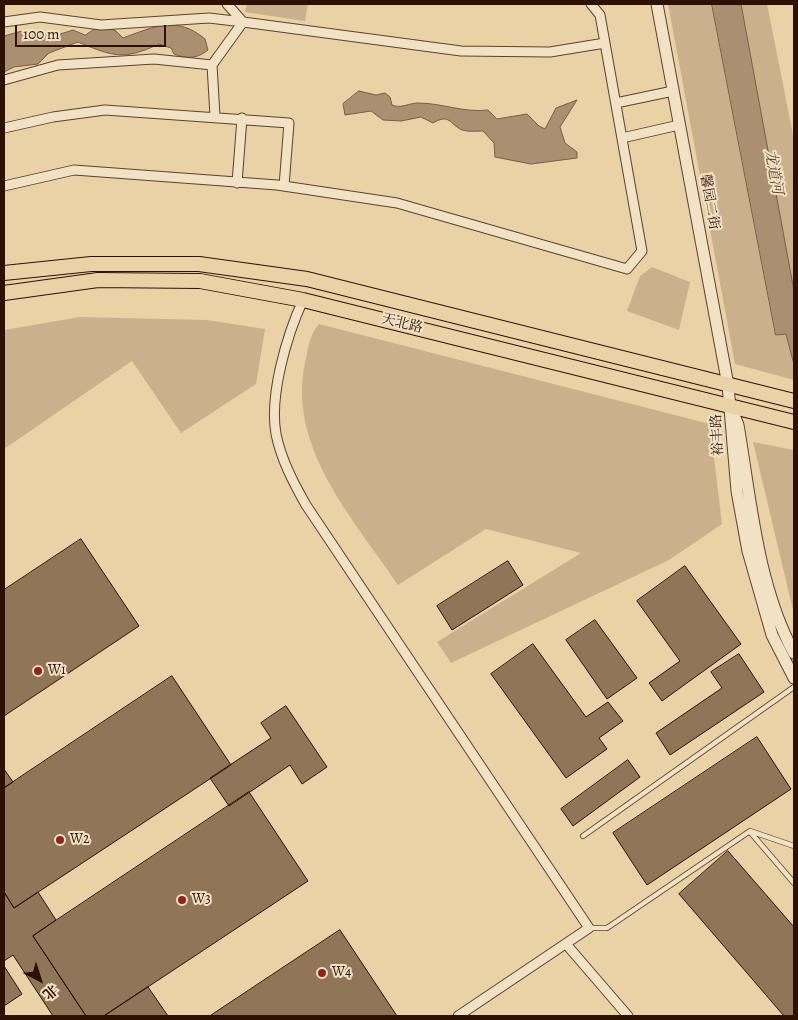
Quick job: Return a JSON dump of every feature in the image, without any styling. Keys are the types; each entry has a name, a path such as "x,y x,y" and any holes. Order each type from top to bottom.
{"main road":[{"name":"天北路","path":"4,273 91,264 199,264 307,279 794,401"},
{"name":"天北路","path":"4,293 98,280 200,281 304,300 794,422"}],"street":[{"path":"228,4 243,22"},
{"path":"4,186 74,170 284,186 397,203 627,269 642,251 600,15 591,4"},
{"name":"馨园二街","path":"657,4 731,406"},
{"path":"4,22 40,18 101,25 210,18 461,50 550,52 605,43"},
{"path":"215,116 212,65 243,22"},
{"path":"4,80 58,65 154,59 212,65"},
{"path":"616,103 673,91"},
{"path":"4,128 53,117 105,110 215,116 289,123 284,186"},
{"path":"237,183 242,118"},
{"path":"622,138 679,125"},
{"path":"304,300 291,328 274,402 276,434 287,471 306,505 589,928 458,1016"},
{"name":"裕丰路","path":"731,406 738,425 760,550 794,652"},
{"name":"裕丰路","path":"731,406 730,423 737,491 748,551 772,635 794,678"},
{"path":"566,944 628,1016"}],"lane":[{"path":"583,836 794,687"},
{"path":"589,928 607,928 750,832"},
{"path":"750,832 794,846"},
{"path":"750,832 794,883"}],"shaded area":[{"path":"247,4 308,4 305,21 245,12"},
{"path":"668,4 712,4 776,335 786,334 794,369 794,380 735,364"},
{"name":"龙道河","path":"712,4 741,4 794,291 794,365 786,334 776,335"},
{"path":"741,4 767,4 794,140 794,291"},
{"path":"101,25 116,31 123,38 165,25 185,27 205,39 208,50 196,57 183,57 174,54 171,48 159,44 136,53 118,55 100,51 78,42 49,53 38,64 14,67 4,72 4,36 22,31 57,35 73,30 85,35"},
{"path":"359,91 376,95 385,93 390,97 392,105 395,106 418,103 479,111 488,110 497,119 527,114 539,126 545,129 556,108 577,100 560,127 565,143 577,152 577,158 531,164 495,157 494,143 483,131 462,130 446,119 433,123 421,117 401,121 383,120 371,111 345,115 343,104"},
{"path":"652,267 690,282 679,330 627,311 640,276"},
{"path":"80,317 207,320 265,329 256,384 181,433 132,361 4,449 4,330"},
{"path":"319,324 710,424 722,524 669,560 451,663 437,642 581,553 486,529 398,585 344,508 328,481 315,453 306,424 302,394 305,363 311,337"},
{"path":"753,442 794,450 794,614"}],"building":[{"name":"W1","path":"81,539 139,626 4,716 4,590"},
{"path":"508,561 523,585 452,630 437,606"},
{"path":"685,566 741,644 662,701 649,683 680,661 637,601"},
{"path":"595,620 637,678 607,699 566,640"},
{"path":"533,644 586,717 608,702 623,721 599,738 607,749 566,778 491,674"},
{"path":"739,654 764,692 670,755 656,733 722,688 711,672"},
{"name":"W2","path":"172,676 231,765 14,908 4,892 4,788"},
{"path":"286,706 327,767 302,784 290,765 229,806 210,778 271,738 261,723"},
{"path":"757,737 791,789 647,885 613,833"},
{"path":"628,760 640,777 573,826 561,809"},
{"path":"4,769 13,782 4,788"},
{"name":"W3","path":"249,792 308,881 104,1016 86,1016 33,936"},
{"path":"728,851 794,927 794,1016 784,1016 679,894"},
{"path":"4,892 14,908 38,892 56,920 33,936 86,1016 53,1016 13,955 4,961"},
{"name":"W4","path":"340,930 397,1016 210,1016"},
{"path":"4,966 22,994 4,1006"},
{"path":"148,987 168,1016 104,1016"}],"place":[{"name":"W1","path":"38,671"},
{"name":"W2","path":"60,840"},
{"name":"W3","path":"182,900"},
{"name":"W4","path":"322,973"}]}
